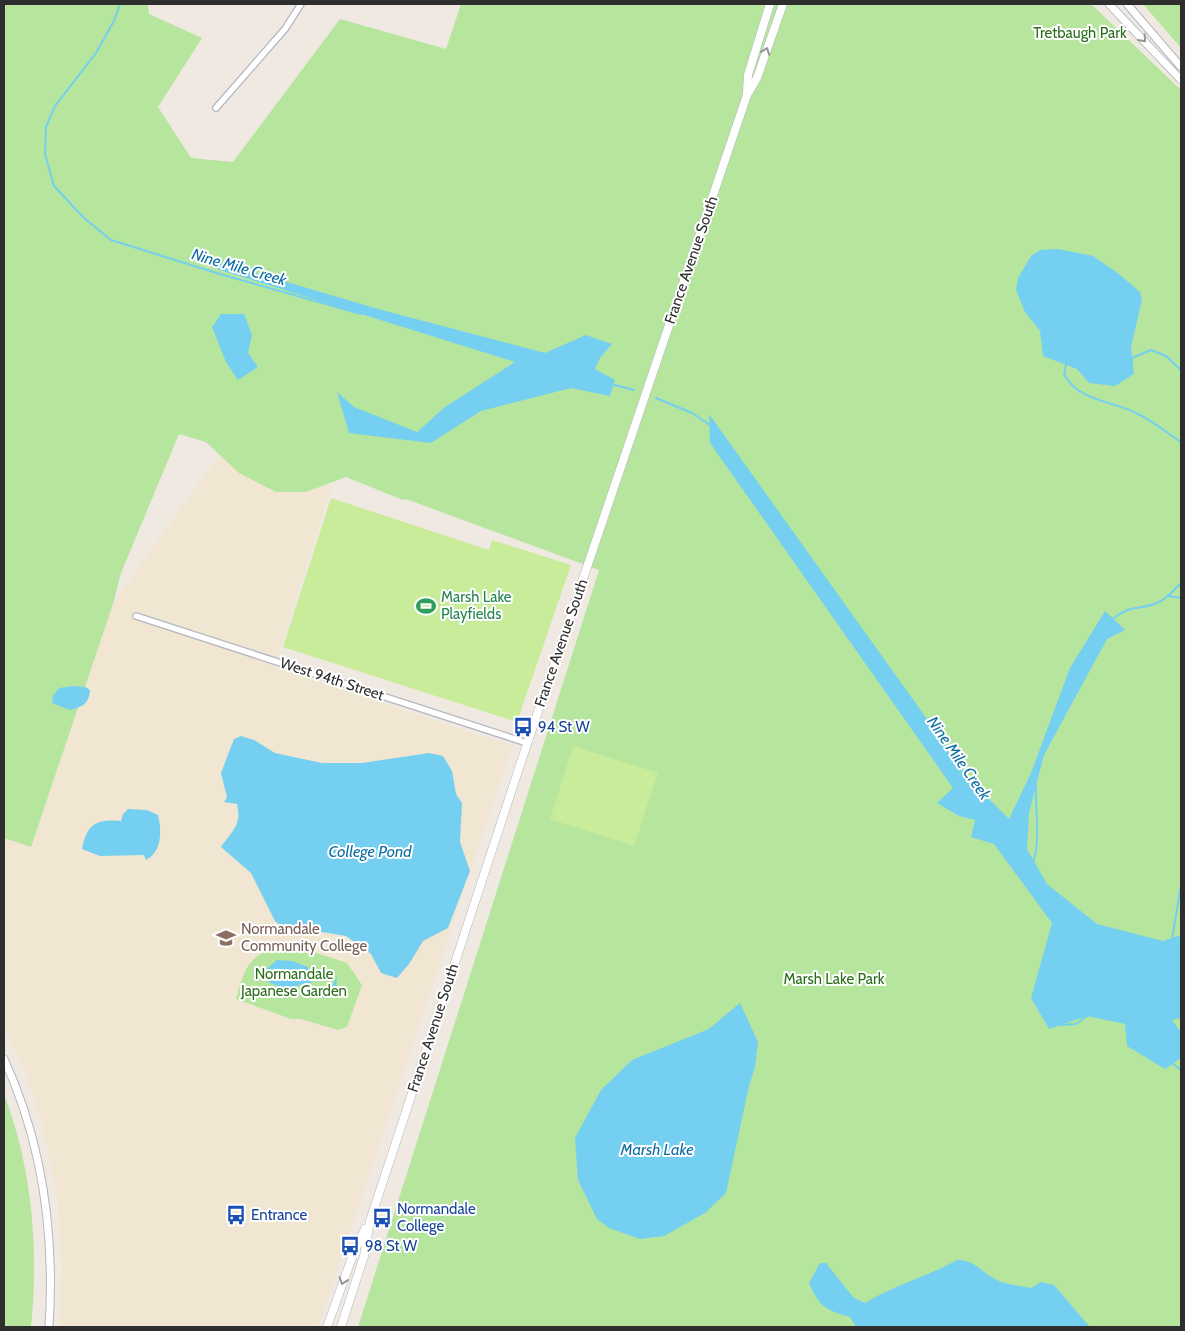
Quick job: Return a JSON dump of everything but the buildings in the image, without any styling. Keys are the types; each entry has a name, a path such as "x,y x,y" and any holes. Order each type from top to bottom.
{"main road":[{"name":"France Avenue South","path":"746,95 748,75 770,4"},
{"name":"France Avenue South","path":"341,1327 364,1256 370,1221 527,744 746,95 756,78 783,4"},
{"name":"France Avenue South","path":"327,1327 354,1252 370,1221"}],"street":[{"path":"216,108 285,29 301,4"},
{"path":"1109,4 1181,80"},
{"path":"1127,4 1181,67"},
{"name":"West 94th Street","path":"136,616 527,744"},
{"path":"4,1059 25,1109 42,1178 50,1250 49,1327"}],"shaded area":[{"name":"Normandale Community College","path":"224,448 332,486 274,667 512,746 318,1327 59,1327 62,1269 57,1192 41,1121 25,1073 4,1029 4,838 31,847 113,604"}],"green space":[{"name":"Marsh Lake Park","path":"4,4 148,4 149,14 202,38 158,107 191,158 233,162 340,19 446,49 461,4 1091,4 1181,90 1181,1327 358,1327 599,570 406,499 403,500 346,477 306,492 276,492 239,473 206,442 179,434 121,573 113,604 31,847 4,838"},
{"path":"1143,4 1181,4 1181,48"},
{"name":"Marsh Lake Playfields","path":"331,498 489,550 492,540 571,565 517,722 283,647"},
{"path":"573,746 658,773 634,846 550,819"},
{"name":"Normandale Japanese Garden","path":"280,941 347,963 362,985 347,1027 338,1030 301,1019 291,1019 236,999 246,969 254,959"},
{"path":"4,1094 14,1122 21,1151 31,1209 34,1268 31,1327 4,1327"}],"water":[{"path":"1058,249 1093,256 1119,274 1140,292 1142,300 1131,347 1134,374 1115,386 1089,383 1077,369 1043,356 1040,331 1025,312 1016,290 1018,278 1031,256 1040,250"},
{"path":"206,258 378,309 545,353 586,335 612,344 600,358 595,369 615,380 610,396 571,388 481,411 431,443 349,433 337,392 354,407 417,432 445,407 515,362 217,269"},
{"path":"221,314 244,314 252,335 248,353 258,367 238,380 226,362 212,327"},
{"path":"709,414 972,782 1009,819 1031,773 1070,668 1105,611 1125,630 1107,639 1044,755 1029,813 1027,849 1047,884 1097,924 1163,941 1181,935 1181,1018 1172,1020 1181,1032 1181,1058 1165,1069 1127,1046 1125,1024 1087,1016 1049,1029 1031,998 1052,923 994,844 971,837 975,820 959,816 937,803 953,788 710,443"},
{"path":"85,687 90,690 88,699 84,704 70,710 52,703 53,696 59,688"},
{"name":"College Pond","path":"241,736 254,740 275,753 322,763 362,763 429,753 443,756 452,771 456,794 462,803 460,842 470,871 448,928 423,941 409,964 397,978 381,973 371,954 346,936 280,925 275,921 251,873 221,847 235,827 238,811 237,804 224,802 227,797 221,773 234,739"},
{"path":"128,809 147,810 158,815 160,834 158,846 151,856 146,860 144,855 100,856 82,849 87,834 94,825 105,821 121,821 123,814"},
{"path":"277,960 292,961 308,967 312,980 309,987 315,993 323,996 329,993 337,976 336,994 331,997 321,998 312,994 301,984 297,986 296,992 289,990 287,986 284,988 270,983 264,977 265,970"},
{"name":"Marsh Lake","path":"740,1003 758,1042 755,1067 749,1086 726,1193 705,1213 664,1236 640,1239 609,1228 597,1219 578,1180 575,1138 601,1090 632,1060 709,1029"},
{"path":"957,1260 970,1262 993,1278 1007,1284 1031,1288 1041,1282 1054,1285 1090,1327 856,1327 850,1317 829,1310 820,1303 809,1283 820,1263 826,1263 853,1297 865,1303 887,1291"}],"waterway":[{"name":"Nine Mile Creek","path":"120,4 114,21 96,53 55,106 46,127 45,154 54,186 84,218 111,240 223,275 361,314"},
{"path":"1132,358 1151,350 1166,356 1181,370"},
{"path":"1066,365 1064,374 1078,390 1138,414 1181,442"},
{"name":"Nine Mile Creek","path":"611,384 634,390"},
{"name":"Nine Mile Creek","path":"656,398 692,413 710,425"},
{"path":"1113,619 1130,609 1161,601 1181,583"},
{"path":"1168,596 1181,598"},
{"path":"1033,863 1037,844 1036,786"},
{"path":"1172,939 1181,885"},
{"name":"Nine Mile Creek","path":"1060,1025 1076,1024 1087,1016"},
{"name":"Nine Mile Creek","path":"1172,1063 1181,1070"}],"place":[{"name":"Marsh Lake Playfields","path":"426,606"},
{"name":"94 St W","path":"523,727"},
{"name":"Normandale Community College","path":"226,938"},
{"name":"Entrance","path":"236,1215"},
{"name":"Normandale College","path":"382,1218"},
{"name":"98 St W","path":"350,1246"}],"park label":[{"name":"Tretbaugh Park","path":"1080,33"}]}
